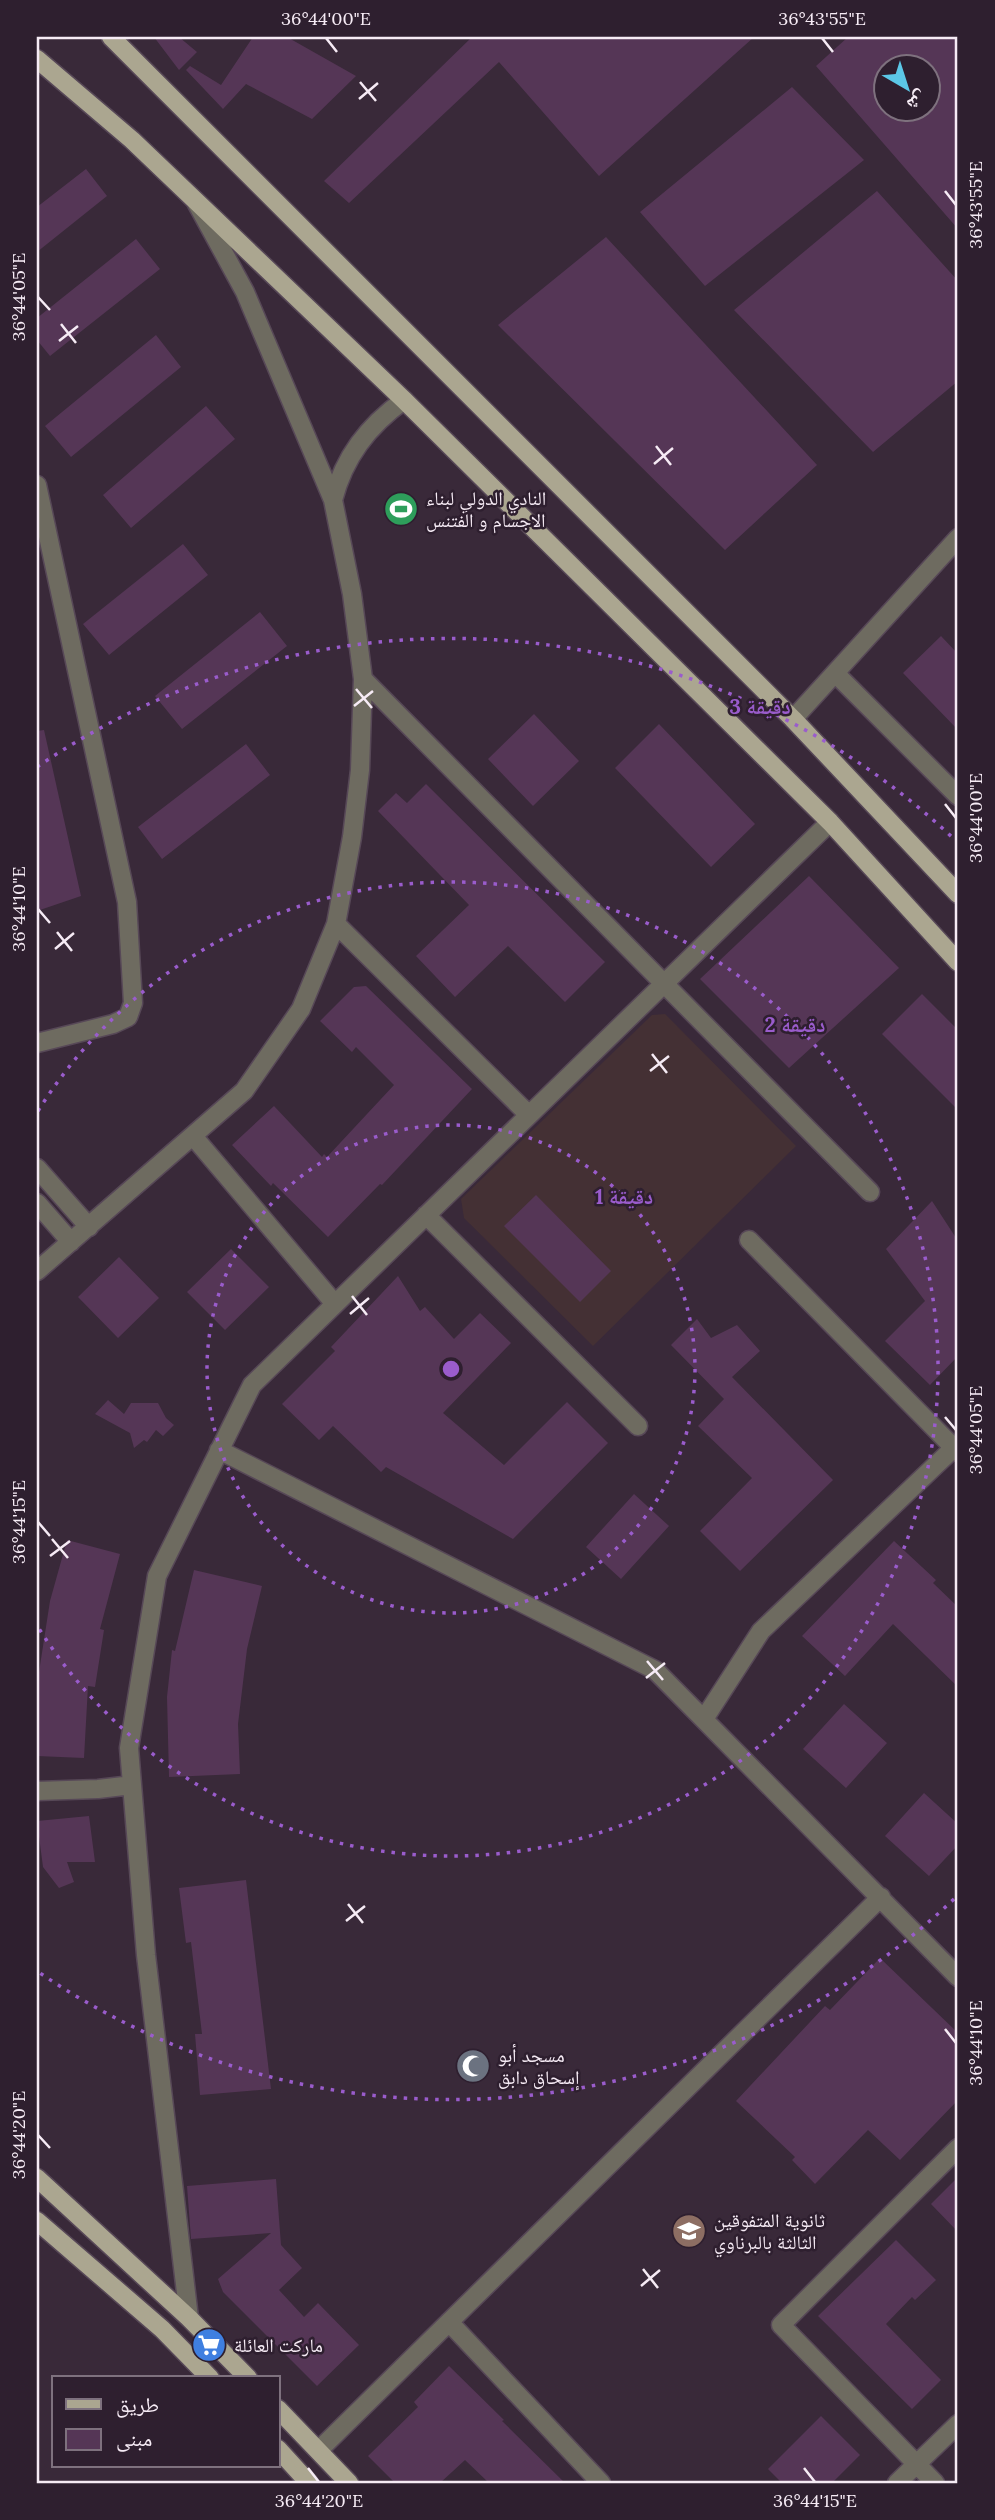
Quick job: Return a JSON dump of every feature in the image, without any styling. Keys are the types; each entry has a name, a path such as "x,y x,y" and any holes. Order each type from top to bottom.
{"main road":[{"path":"111,37 793,719 958,894"},
{"path":"37,59 132,140 404,400 830,822 958,962"},
{"path":"37,2178 189,2318 246,2376"},
{"path":"37,2221 162,2329 208,2376"},
{"path":"280,2411 349,2483"},
{"path":"280,2451 309,2483"}],"street":[{"path":"37,1272 244,1091 301,1009 336,924 352,837 360,770 363,679 352,594 333,500 250,304 196,202"},
{"path":"333,500 353,452 374,424 404,400"},
{"path":"37,485 127,902 133,1003 128,1017 113,1024 37,1043"},
{"path":"793,719 958,538"},
{"path":"836,674 958,796"},
{"path":"363,679 662,985 870,1192"},
{"path":"189,2318 146,1955 129,1748 157,1576 252,1385 830,822"},
{"path":"336,924 529,1115"},
{"path":"193,1136 335,1304"},
{"path":"37,1168 89,1227"},
{"path":"37,1203 71,1242"},
{"path":"426,1215 638,1426"},
{"path":"704,1719 761,1631 957,1448 749,1240"},
{"path":"219,1450 655,1670 958,1977"},
{"path":"37,1791 97,1790 132,1785"},
{"path":"319,2451 881,1897"},
{"path":"935,2483 781,2325 958,2148"},
{"path":"449,2322 601,2483"},
{"path":"897,2483 958,2424"}],"shaded area":[{"path":"665,1014 796,1146 593,1346 464,1218 461,1199 652,1015"}],"building":[{"path":"154,37 179,37 197,52 179,70"},
{"path":"253,37 287,37 356,76 312,119 246,84 223,109 186,70 190,66 221,85"},
{"path":"472,37 754,37 599,176 499,62 349,203 324,181"},
{"path":"848,37 958,37 958,229 816,66"},
{"path":"792,87 864,160 705,286 640,212"},
{"path":"86,169 107,196 37,252 37,207"},
{"path":"877,191 958,281 958,381 873,452 734,310"},
{"path":"606,237 817,465 725,550 498,325"},
{"path":"136,239 160,269 50,356 37,340 37,318"},
{"path":"156,335 181,367 71,457 45,426"},
{"path":"206,406 235,439 131,528 103,495"},
{"path":"183,544 208,575 109,655 83,624"},
{"path":"260,612 287,646 182,729 155,696"},
{"path":"941,636 958,654 958,730 903,673"},
{"path":"534,714 579,761 533,806 488,759"},
{"path":"659,724 755,824 711,867 615,768"},
{"path":"44,730 81,896 37,911 37,731"},
{"path":"246,744 270,775 162,859 138,827"},
{"path":"426,784 605,962 565,1002 508,946 455,997 416,956 469,905 378,811 396,793 407,803"},
{"path":"809,876 899,968 789,1068 700,979"},
{"path":"366,986 472,1089 382,1185 380,1184 328,1237 273,1183 271,1186 232,1145 274,1106 322,1157 324,1154 327,1157 394,1085 356,1047 352,1052 320,1021 354,987"},
{"path":"922,994 958,1030 958,1110 882,1034"},
{"path":"536,1195 611,1271 580,1302 504,1226"},
{"path":"932,1201 958,1241 958,1356 930,1385 885,1341 925,1301 886,1249"},
{"path":"231,1249 269,1287 225,1330 187,1292"},
{"path":"119,1257 159,1298 118,1338 78,1297"},
{"path":"398,1276 420,1311 425,1307 454,1339 480,1313 511,1343 443,1413 504,1465 567,1402 608,1443 513,1539 386,1467 381,1472 333,1426 319,1440 282,1404 335,1351 331,1347"},
{"path":"697,1319 711,1338 737,1325 760,1351 732,1377 833,1480 740,1571 700,1531 752,1478 698,1426 724,1399 671,1345"},
{"path":"108,1400 124,1414 131,1403 158,1403 166,1418 174,1425 163,1436 156,1430 147,1442 144,1440 134,1448 130,1433 95,1414"},
{"path":"634,1494 669,1526 621,1579 586,1547"},
{"path":"67,1540 120,1554 100,1629 104,1630 95,1687 88,1686 84,1758 37,1756 37,1685 50,1601"},
{"path":"894,1541 936,1580 933,1583 958,1607 958,1687 893,1624 845,1676 802,1636"},
{"path":"194,1570 262,1586 247,1649 238,1724 240,1774 169,1777 167,1697 172,1650 175,1651"},
{"path":"844,1704 887,1743 846,1788 803,1749"},
{"path":"924,1793 958,1824 958,1845 929,1876 885,1836"},
{"path":"89,1816 95,1862 67,1862 74,1882 59,1888 43,1867 37,1821"},
{"path":"246,1880 271,2089 200,2095 195,2034 202,2034 191,1942 186,1943 179,1888"},
{"path":"880,1958 958,2033 958,2100 900,2160 868,2130 815,2184 792,2160 795,2157 736,2101 825,2006 830,2010"},
{"path":"958,2177 958,2232 931,2204"},
{"path":"276,2179 281,2245 302,2268 279,2290 304,2317 318,2303 359,2345 317,2386 223,2292 218,2279 271,2233 191,2239 187,2186"},
{"path":"896,2240 936,2280 915,2300 912,2297 886,2324 941,2380 912,2409 818,2316"},
{"path":"449,2366 565,2483 489,2483 465,2460 440,2483 395,2483 368,2456 418,2407 414,2402"},
{"path":"821,2416 860,2455 832,2483 782,2483 768,2469"}],"place":[{"name":"النادي الدولي لبناء الاجسام و الفتنس","path":"401,509"},
{"name":"مسجد أبو إسحاق دابق","path":"473,2066"},
{"name":"ثانوية المتفوقين الثالثة بالبرناوي","path":"689,2231"},
{"name":"ماركت العائلة","path":"209,2345"}]}
